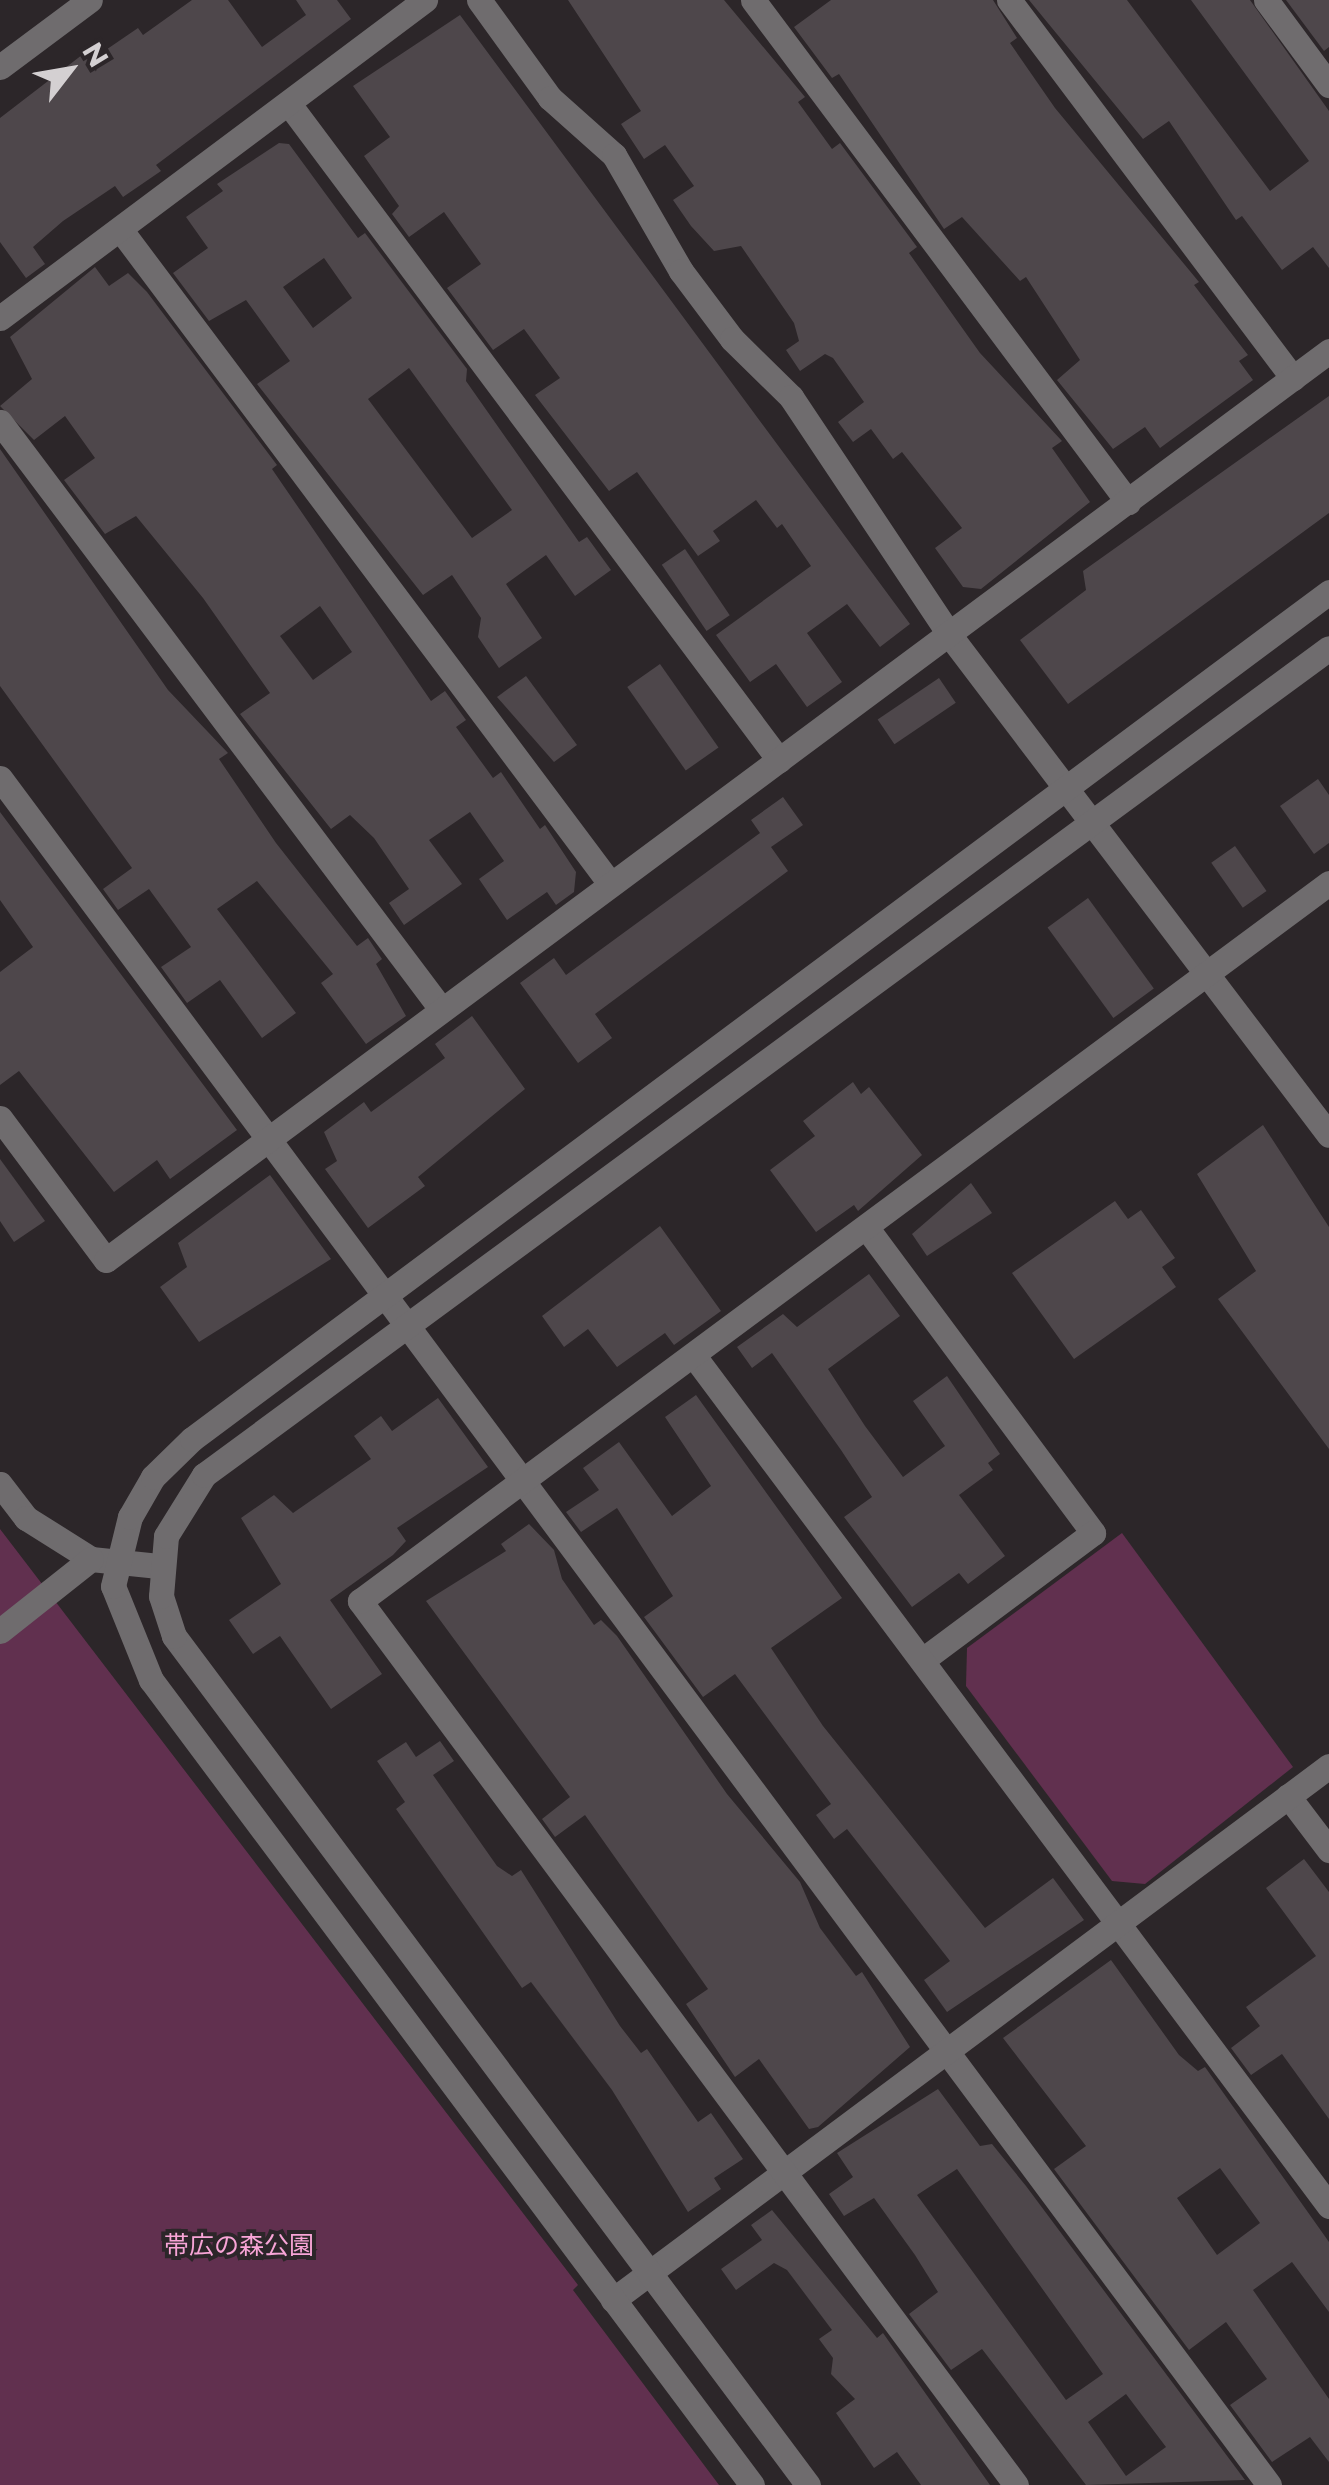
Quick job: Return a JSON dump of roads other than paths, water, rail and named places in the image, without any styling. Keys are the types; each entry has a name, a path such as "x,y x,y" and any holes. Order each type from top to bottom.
{"street":[{"path":"0,67 90,0"},
{"path":"0,318 426,0"},
{"path":"479,0 550,98 614,155 681,271 732,339 790,397 951,637 1090,826 1329,1135"},
{"path":"753,0 1128,502"},
{"path":"1009,0 1293,378"},
{"path":"1266,0 1329,85"},
{"path":"289,104 779,760"},
{"path":"120,229 609,882"},
{"path":"0,1118 106,1260 609,882 951,637 1329,351"},
{"path":"0,422 442,1009"},
{"path":"785,2454 750,2483 151,1680 121,1618 113,1586 130,1517 153,1476 386,1291 1329,592"},
{"path":"808,2485 174,1636 159,1566 181,1502 204,1475 1329,648"},
{"path":"0,778 386,1291 1270,2485"},
{"path":"1016,2485 360,1602 1329,883"},
{"path":"866,1227 1093,1532 924,1659"},
{"path":"694,1356 1329,2206"},
{"path":"0,1484 26,1518 91,1558 159,1566"},
{"path":"0,1631 91,1558"},
{"path":"613,2300 1329,1766"},
{"path":"1288,1796 1329,1850"}],"park label":[{"name":"帯広の森公園","path":"239,2245"}]}
